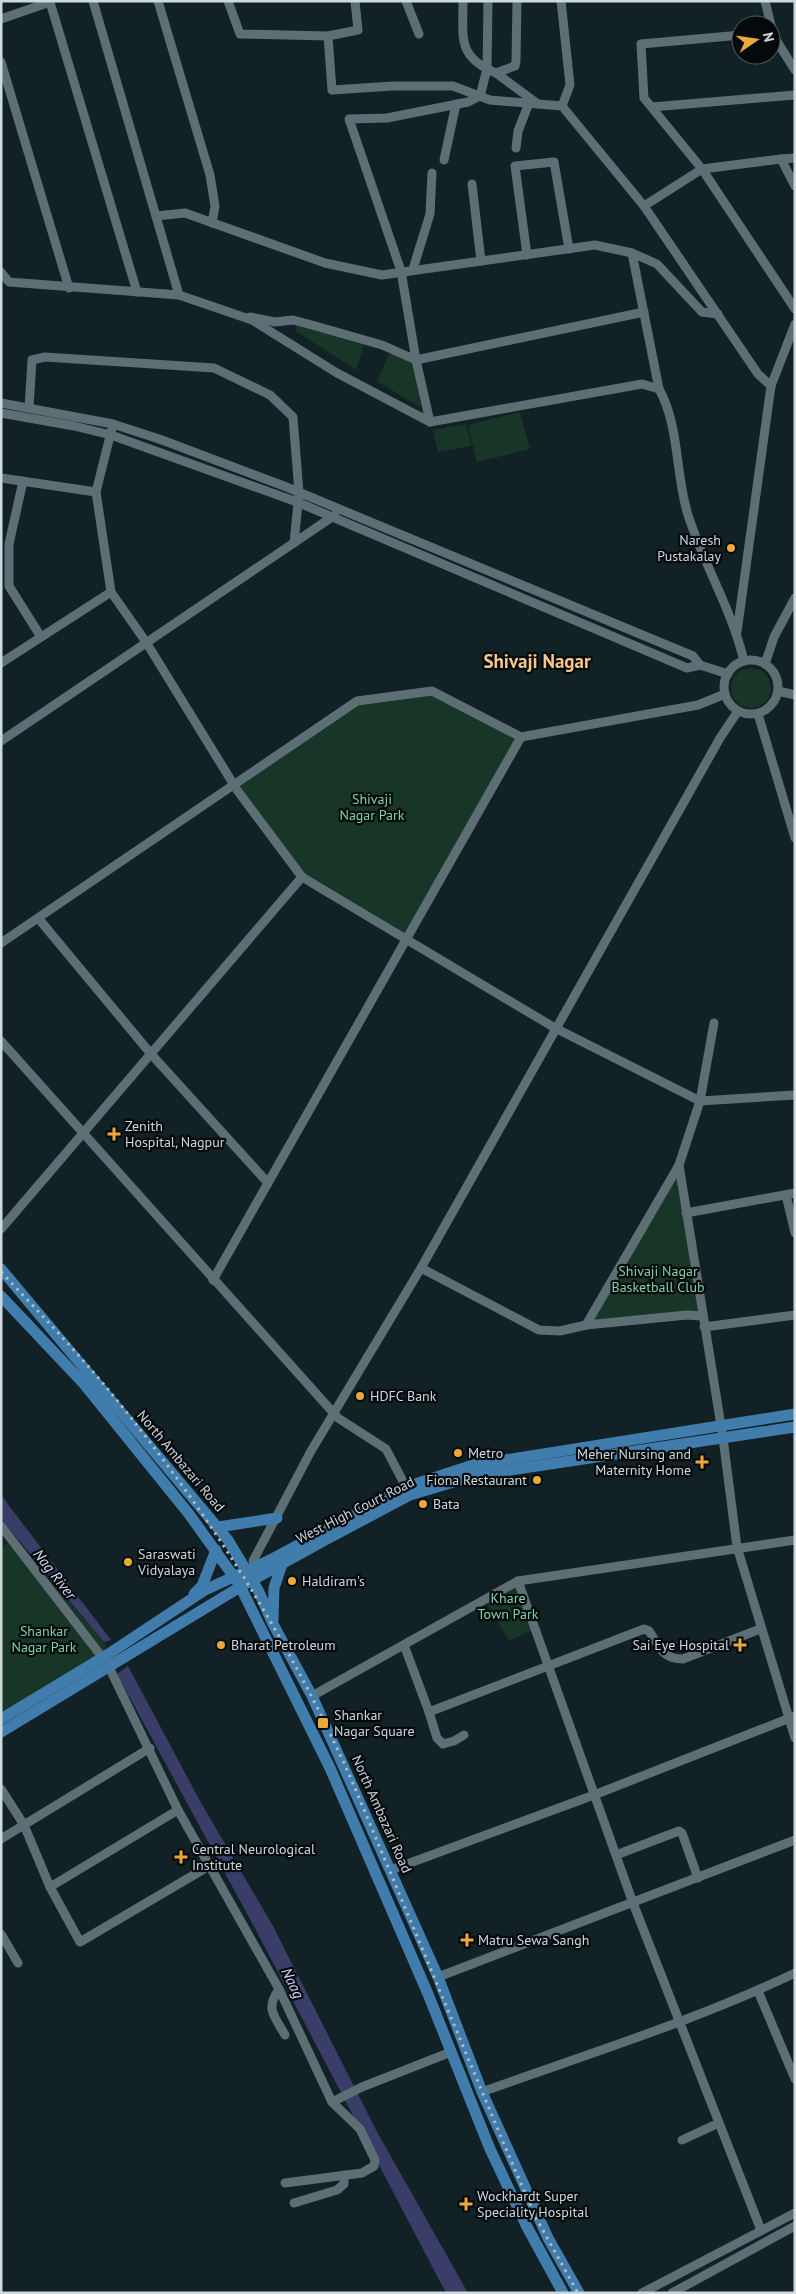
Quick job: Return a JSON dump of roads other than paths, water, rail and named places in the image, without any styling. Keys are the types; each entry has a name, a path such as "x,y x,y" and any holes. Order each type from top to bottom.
{"main road":[{"name":"North Ambazari Road","path":"1,1269 218,1527 254,1574 273,1624 312,1696 391,1870 438,1978 482,2092 548,2238 579,2293"},
{"name":"North Ambazari Road","path":"1,1296 84,1384 216,1550 238,1582 330,1768 451,2052 490,2149 526,2226 562,2293"},
{"name":"West High Court Road","path":"1,1732 106,1662 238,1582 406,1487 473,1465 795,1414"},
{"name":"West High Court Road","path":"254,1574 282,1564 410,1495 477,1475 795,1427"},
{"path":"218,1527 277,1518"},
{"path":"184,1604 202,1586 216,1550"},
{"path":"273,1624 274,1588 282,1564"},
{"name":"West High Court Road","path":"1,1719 106,1662 205,1590 238,1582"}],"street":[{"path":"93,1 179,295"},
{"path":"158,1 210,175 215,206 212,223"},
{"path":"228,1 240,34 328,36 358,30 355,1"},
{"path":"406,1 419,34"},
{"path":"463,1 465,49 470,56 487,69 496,73 534,104"},
{"path":"480,96 487,69 488,1"},
{"path":"496,73 514,66 516,61 517,1"},
{"path":"561,1 570,85 562,106"},
{"path":"765,1 768,15"},
{"path":"1,19 51,2 137,292"},
{"path":"328,36 332,90 393,86 453,86 490,100 562,106 644,206 758,374 771,386"},
{"path":"731,36 642,44 644,98 702,169 795,309"},
{"path":"781,46 795,70"},
{"path":"1,62 69,288"},
{"path":"652,107 795,95"},
{"path":"430,422 416,360 401,271 349,119 387,118 456,104 480,96"},
{"path":"444,160 456,104"},
{"path":"516,148 518,131 534,104"},
{"path":"644,206 702,169 795,158"},
{"path":"781,159 795,186"},
{"path":"527,255 515,166 554,162 569,249"},
{"path":"413,269 430,214 432,172"},
{"path":"472,184 482,261"},
{"path":"156,216 185,213 325,263 382,275 413,269 595,245 632,253 657,264 702,312 718,314"},
{"path":"632,253 659,389 668,405 688,514 737,632 744,661"},
{"path":"1,272 9,282 179,295 252,320 337,373 430,422 642,384 659,389"},
{"path":"230,313 275,322 293,320 382,345 416,360 644,312"},
{"path":"737,632 771,386 795,324"},
{"path":"29,408 32,360 45,357 214,368 270,395 293,417 299,492 294,543"},
{"path":"1,403 113,424 162,440 299,492 693,656 700,665"},
{"path":"1,413 74,426 111,435 297,502 688,668 700,665 728,674"},
{"path":"113,424 96,492 111,592 146,642 234,785 302,877 555,1027 700,1101 795,1094"},
{"path":"1,478 96,492"},
{"path":"23,482 5,543 10,586 41,637"},
{"path":"1,741 341,510"},
{"path":"1,591 10,586"},
{"path":"1,663 111,592"},
{"path":"765,664 774,637 795,598"},
{"path":"751,660 765,664 776,675 778,691 772,705 758,714 751,715 738,711 732,707 725,694 724,687 728,674 732,668 744,661 751,660"},
{"path":"1,943 357,701 432,691 522,737 698,705 725,694"},
{"path":"778,691 795,695"},
{"path":"254,1574 253,1561 310,1452 421,1268 555,1027 720,738 738,711"},
{"path":"758,714 795,838"},
{"path":"213,1280 522,737"},
{"path":"1,1229 302,877"},
{"path":"38,918 151,1054 268,1183"},
{"path":"586,1325 679,1165 700,1101 714,1023"},
{"path":"1,1042 334,1415 386,1449 406,1487"},
{"path":"679,1165 723,1438 737,1548 760,1629 792,1717 795,1738"},
{"path":"686,1213 790,1194 795,1233"},
{"path":"421,1268 539,1330 560,1331 586,1325 686,1314 702,1316"},
{"path":"704,1327 795,1315"},
{"path":"1,1526 106,1662 150,1748 178,1810 279,1989 335,2101 360,2129 374,2160 374,2166 362,2173 285,2183"},
{"path":"312,1696 518,1581 795,1540"},
{"path":"518,1581 633,1903 761,2230"},
{"path":"428,1712 644,1629 649,1631 666,1656 671,1659 683,1659 760,1629"},
{"path":"404,1645 437,1738 443,1744 454,1741 464,1735"},
{"path":"391,1870 594,1795 792,1717"},
{"path":"1,1839 150,1748"},
{"path":"1,1789 24,1825 50,1887 80,1942 209,1866"},
{"path":"50,1887 178,1810"},
{"path":"616,1855 679,1831 682,1833 698,1878"},
{"path":"438,1978 795,1840"},
{"path":"1,1934 18,1963"},
{"path":"482,2092 758,1991 795,1973"},
{"path":"279,1989 272,2000 271,2008 285,2035"},
{"path":"758,1991 795,2079"},
{"path":"335,2101 362,2087 451,2052"},
{"path":"682,2140 719,2123"},
{"path":"294,2203 337,2190 344,2184 344,2175"},
{"path":"642,2293 795,2213"},
{"path":"672,2293 795,2226"}],"water":[{"name":"Nag River","path":"1,1495 111,1640 104,1642 1,1519"},
{"name":"Naag","path":"128,1666 200,1801 273,1926 376,2130 468,2293 446,2293 258,1934 117,1674"}],"railway":[{"path":"1,1272 84,1362 147,1438 214,1531 274,1628 302,1678 352,1781 536,2218 578,2293"}],"place":[{"name":"Naresh Pustakalay","path":"731,548"},
{"name":"Zenith Hospital, Nagpur","path":"114,1134"},
{"name":"HDFC Bank","path":"360,1396"},
{"name":"Metro","path":"458,1453"},
{"name":"Meher Nursing and Maternity Home","path":"702,1462"},
{"name":"Fiona Restaurant","path":"537,1480"},
{"name":"Bata","path":"423,1504"},
{"name":"Saraswati Vidyalaya","path":"128,1562"},
{"name":"Haldiram's","path":"292,1581"},
{"name":"Bharat Petroleum","path":"221,1645"},
{"name":"Sai Eye Hospital","path":"740,1645"},
{"name":"Shankar Nagar Square","path":"323,1723"},
{"name":"Central Neurological Institute","path":"181,1857"},
{"name":"Matru Sewa Sangh","path":"467,1940"},
{"name":"Wockhardt Super Speciality Hospital","path":"466,2204"}],"district":[{"name":"Shivaji Nagar","path":"537,661"}],"park label":[{"name":"Shivaji Nagar Park","path":"372,808"},
{"name":"Shivaji Nagar Basketball Club","path":"658,1279"},
{"name":"Khare Town Park","path":"508,1606"},
{"name":"Shankar Nagar Park","path":"44,1639"}]}
